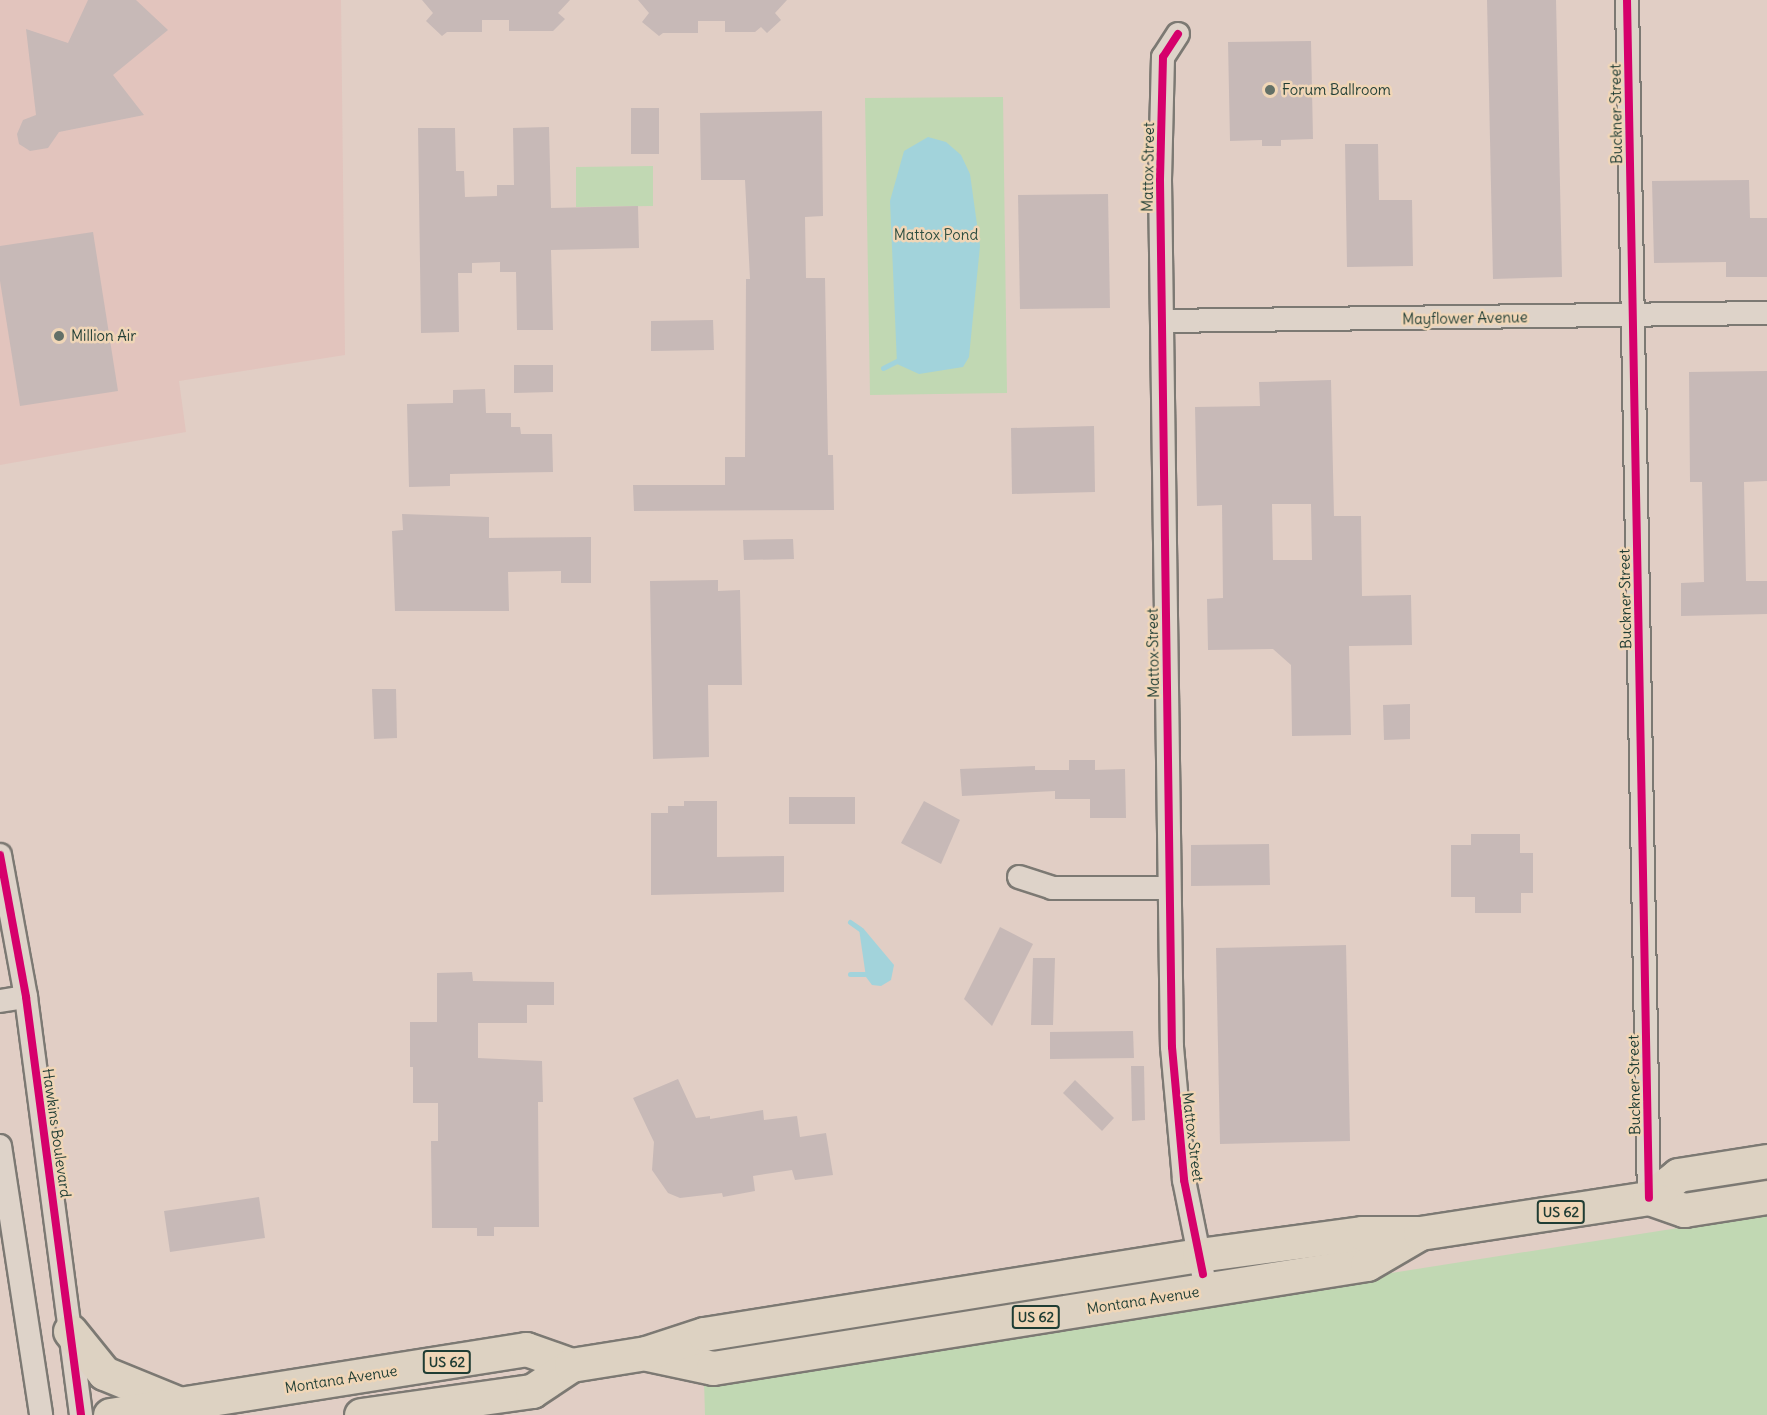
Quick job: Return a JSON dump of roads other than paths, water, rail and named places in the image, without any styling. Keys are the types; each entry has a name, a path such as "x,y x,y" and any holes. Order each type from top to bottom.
{"highway":[{"name":"Montana Avenue","path":"1649,1198 1678,1175 1767,1161"},
{"name":"Montana Avenue","path":"656,1356 704,1334 1201,1264 1413,1238 1649,1198 1684,1210 1767,1197"},
{"name":"Montana Avenue","path":"110,1415 526,1349 570,1365 656,1356 713,1368 1367,1264 1413,1238"},
{"path":"70,1330 104,1373 182,1405"},
{"name":"Montana Avenue","path":"361,1415 532,1391 570,1365"}],"street":[{"name":"Buckner Street","path":"1627,0 1649,1198"},
{"name":"Mattox Street","path":"1178,34 1163,57 1162,321 1169,888 1176,1115 1201,1264"},
{"name":"Mayflower Avenue","path":"1162,321 1767,313"},
{"name":"Hawkins Boulevard","path":"0,855 26,997 81,1415"},
{"path":"1019,877 1052,888 1169,888"},
{"path":"0,1001 26,997"},
{"path":"0,1146 41,1415"}],"water":[{"name":"Mattox Pond","path":"928,137 946,142 961,155 970,174 980,246 969,357 963,367 919,374 897,364 890,201 904,151"},
{"path":"863,928 894,965 891,980 881,986 872,985 866,977 859,929"}],"waterway":[{"path":"883,368 897,361"},
{"path":"850,922 860,929"},
{"path":"850,974 865,974"}],"place":[{"name":"Forum Ballroom","path":"1270,90"},
{"name":"Million Air","path":"59,336"}]}
